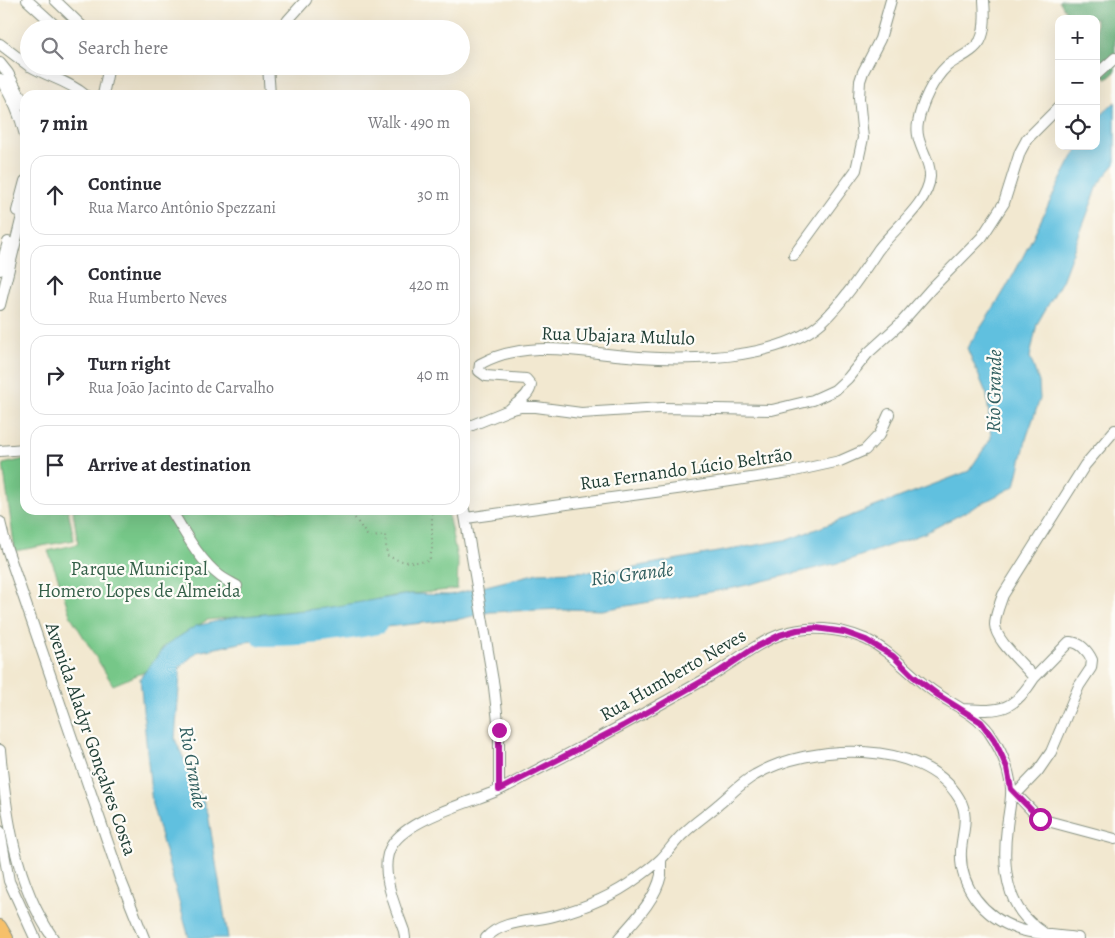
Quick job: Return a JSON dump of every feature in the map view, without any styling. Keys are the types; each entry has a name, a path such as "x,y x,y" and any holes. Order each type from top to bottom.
{"main road":[{"path":"0,926 7,938"}],"street":[{"path":"26,0 49,20"},
{"path":"55,0 76,20"},
{"path":"288,20 306,0"},
{"path":"794,255 856,170 863,138 859,98 860,81 880,39 891,0"},
{"name":"Rua Ubajara Mululo","path":"509,410 527,395 531,385 526,379 486,376 479,371 480,364 500,355 520,351 563,348 638,358 680,359 725,356 761,350 785,342 808,332 822,321 849,292 886,238 919,203 927,188 930,172 919,141 917,125 920,114 937,78 948,66 980,42 985,16 984,0"},
{"path":"0,44 20,59"},
{"path":"1100,71 1115,58"},
{"path":"0,63 8,73 20,96"},
{"path":"45,75 79,90"},
{"path":"103,90 104,75"},
{"path":"269,75 270,90"},
{"path":"0,79 12,96 20,118"},
{"path":"470,426 509,410 536,407 581,413 662,408 772,410 813,400 835,390 848,378 868,353 900,324 982,237 1004,203 1020,152 1027,139 1055,110"},
{"path":"0,270 20,199"},
{"path":"0,305 20,224"},
{"name":"Rua Fernando Lúcio Beltrão","path":"470,513 691,487 790,472 840,461 865,450 880,434 889,414"},
{"path":"1034,678 998,635 995,626 997,611 1003,595 1085,465 1115,430"},
{"path":"0,451 20,449"},
{"path":"174,515 207,564 221,577 237,586"},
{"path":"465,515 494,687 499,730 499,790"},
{"name":"Avenida Aladyr Gonçalves Costa","path":"0,522 6,546 120,878 144,938"},
{"name":"Rua Humberto Neves","path":"405,938 386,871 386,859 390,847 397,837 418,822 499,790 631,721 720,671 756,647 780,635 797,630 816,628 844,632 866,640 893,656 913,676 938,695 981,722 994,740 1007,768 1014,791 1004,866 1016,904 1027,920 1045,934"},
{"path":"961,709 994,711 1009,707 1069,642 1078,644 1085,649 1092,660 1091,668 1080,686 1048,757 1038,771 1014,791 1040,819 1115,839"},
{"path":"0,750 12,839 28,892 43,924 53,938"},
{"path":"486,938 491,932 501,926 552,917 608,896 623,888 661,859 684,833 754,775 773,766 803,758 829,753 859,751 904,758 938,776 952,788 960,799 966,822 961,846 962,870 966,884 973,896 1000,921 1018,929 1078,938"},
{"path":"0,831 9,881 35,938"},
{"path":"619,938 643,910 654,893 661,873 661,859"}],"path":[{"path":"352,515 367,536 385,535 387,555 395,560 419,563 429,561 432,550 432,515"}],"green space":[{"path":"1059,0 1115,0 1115,72 1107,79 1100,68 1100,15 1068,15"},
{"path":"20,460 20,515 69,515 74,540 15,551 3,464"},
{"name":"Parque Municipal Homero Lopes de Almeida","path":"74,515 448,515 458,563 457,589 394,596 348,606 207,620 163,647 149,670 113,685 70,615 48,551 78,544"}],"water":[{"path":"1115,102 1115,164 1099,183 1062,281 1037,324 1030,357 1039,382 1040,399 1027,436 1015,486 925,533 846,561 734,588 602,610 563,609 490,612 460,619 245,642 197,652 179,668 175,739 208,813 228,938 189,938 152,804 140,678 166,645 196,626 235,617 325,608 410,594 450,595 538,573 612,571 790,539 969,471 991,438 987,395 967,348 1012,277 1077,150 1100,150 1100,116"}],"waterway":[{"name":"Rio Grande","path":"260,637 290,637 378,625"}],"route":[{"path":"499,730 499,790 623,726 720,671 756,647 780,635 797,630 816,628 844,632 866,640 893,656 913,676 938,695 981,722 1001,754 1007,768 1011,789 1040,819"}]}
